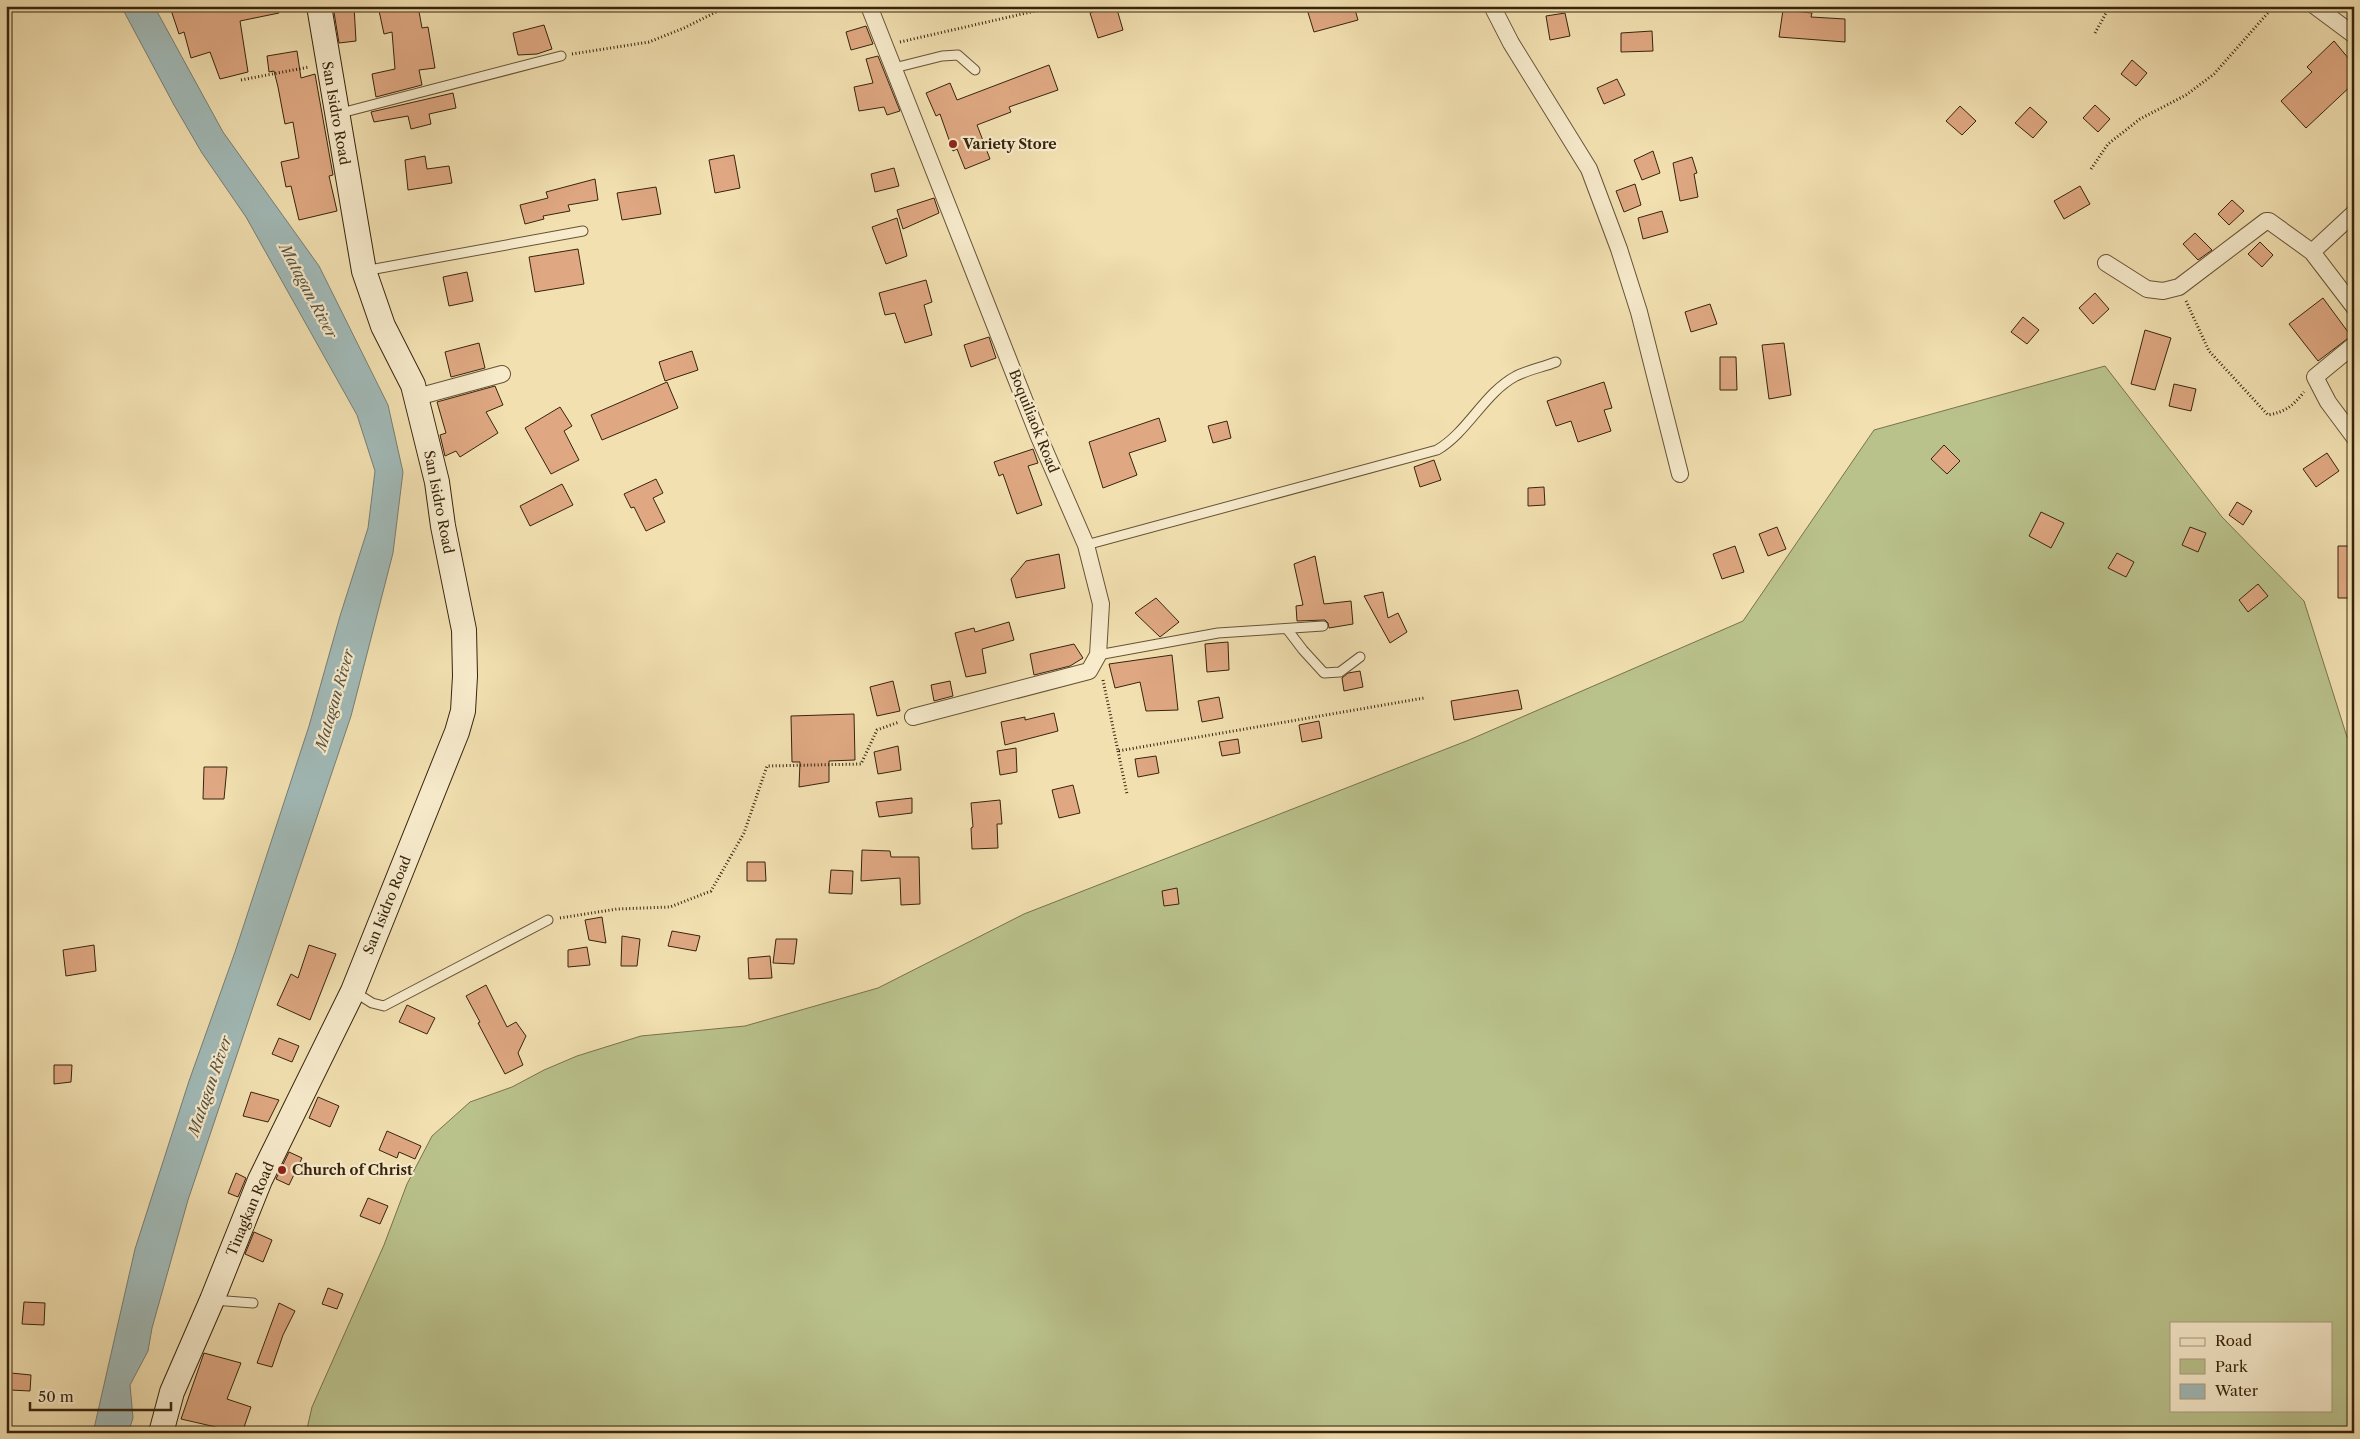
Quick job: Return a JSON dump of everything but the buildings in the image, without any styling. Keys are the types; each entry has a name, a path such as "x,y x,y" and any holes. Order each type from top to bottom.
{"street":[{"name":"San Isidro Road","path":"319,6 327,63 364,271 383,326 417,397 436,482 464,630 465,676 463,711 353,991"},
{"name":"Boquiliaok Road","path":"869,6 1032,419 1086,544 1102,604 1098,655"},
{"path":"1492,6 1510,43 1589,169 1619,249 1639,312 1680,474"},
{"path":"2315,6 2354,36"},
{"path":"2312,252 2354,213"},
{"path":"2106,263 2147,289 2163,291 2179,287 2266,221 2272,222 2312,252 2354,307"},
{"path":"2354,345 2316,377 2328,402 2354,437"},
{"path":"417,397 502,374"},
{"path":"913,717 1089,671 1098,655"},
{"name":"Tinagkan Road","path":"161,1433 172,1392 212,1300 260,1180 353,991"}],"lane":[{"path":"894,68 942,56 958,55 975,70"},
{"path":"337,114 561,56"},
{"path":"364,271 582,231"},
{"path":"1086,544 1437,450 1450,442 1480,408 1516,376 1556,362"},
{"path":"1098,655 1218,633 1323,626"},
{"path":"1287,629 1324,673 1333,674 1340,672 1360,657"},
{"path":"353,991 372,1003 384,1006 548,920"},
{"path":"212,1300 253,1303"}],"path":[{"path":"561,56 649,42 684,28 728,6"},
{"path":"885,45 1057,6"},
{"path":"2095,33 2110,6"},
{"path":"2091,169 2108,144 2140,119 2186,95 2214,74 2274,6"},
{"path":"241,80 327,63"},
{"path":"2179,287 2209,350 2268,415 2283,412 2294,404 2316,377"},
{"path":"1098,655 1127,794"},
{"path":"1118,751 1424,698"},
{"path":"548,920 617,909 670,907 711,891 744,833 766,766 861,764 877,730 913,717"}],"green space":[{"path":"2105,366 2222,517 2304,601 2347,737 2354,738 2354,1433 306,1433 312,1407 384,1245 407,1184 432,1136 470,1102 512,1087 544,1070 577,1056 641,1036 745,1026 878,988 1024,914 1469,740 1743,621 1874,430"}],"water":[{"name":"Matagan River","path":"121,6 154,6 223,132 319,266 388,405 403,472 393,553 351,716 188,1200 152,1328 148,1351 130,1385 133,1418 128,1433 93,1433 135,1249 189,1081 235,952 309,726 340,616 368,528 375,471 357,415 246,217 202,153 174,105"}],"place":[{"name":"Variety Store","path":"953,144"},
{"name":"Church of Christ","path":"282,1170"}]}
